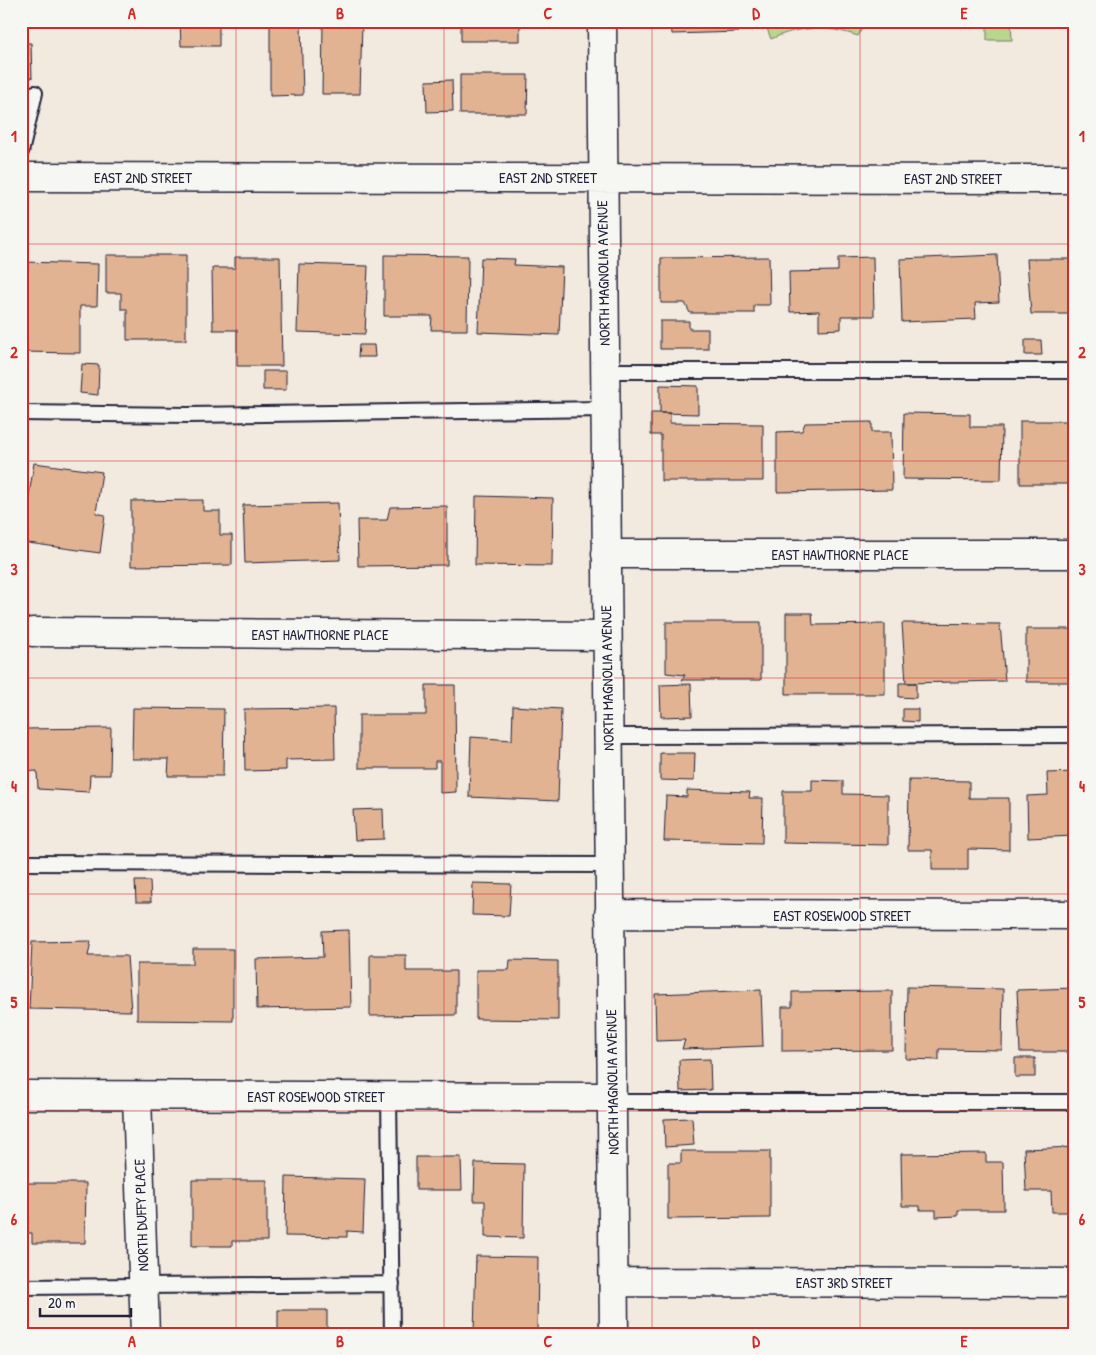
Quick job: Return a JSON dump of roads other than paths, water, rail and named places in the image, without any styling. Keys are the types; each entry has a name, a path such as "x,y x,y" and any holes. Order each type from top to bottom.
{"street":[{"name":"NORTH MAGNOLIA AVENUE","path":"602,21 614,1334"},
{"name":"EAST 2ND STREET","path":"21,176 602,176 1075,179"},
{"name":"EAST HAWTHORNE PLACE","path":"606,554 1075,554"},
{"name":"EAST HAWTHORNE PLACE","path":"33,632 607,636"},
{"name":"EAST ROSEWOOD STREET","path":"609,914 1075,915"},
{"name":"EAST ROSEWOOD STREET","path":"21,1095 389,1096 612,1100"},
{"name":"NORTH DUFFY PLACE","path":"137,1096 145,1334"},
{"name":"EAST 3RD STREET","path":"614,1282 1075,1283"}],"lane":[{"path":"21,152 35,93"},
{"path":"604,371 1075,371"},
{"path":"21,413 188,415 605,409"},
{"path":"608,736 1075,735"},
{"path":"21,863 609,865"},
{"path":"389,1096 392,1334"},
{"path":"612,1100 1075,1102"},
{"path":"21,1287 392,1284"}]}
